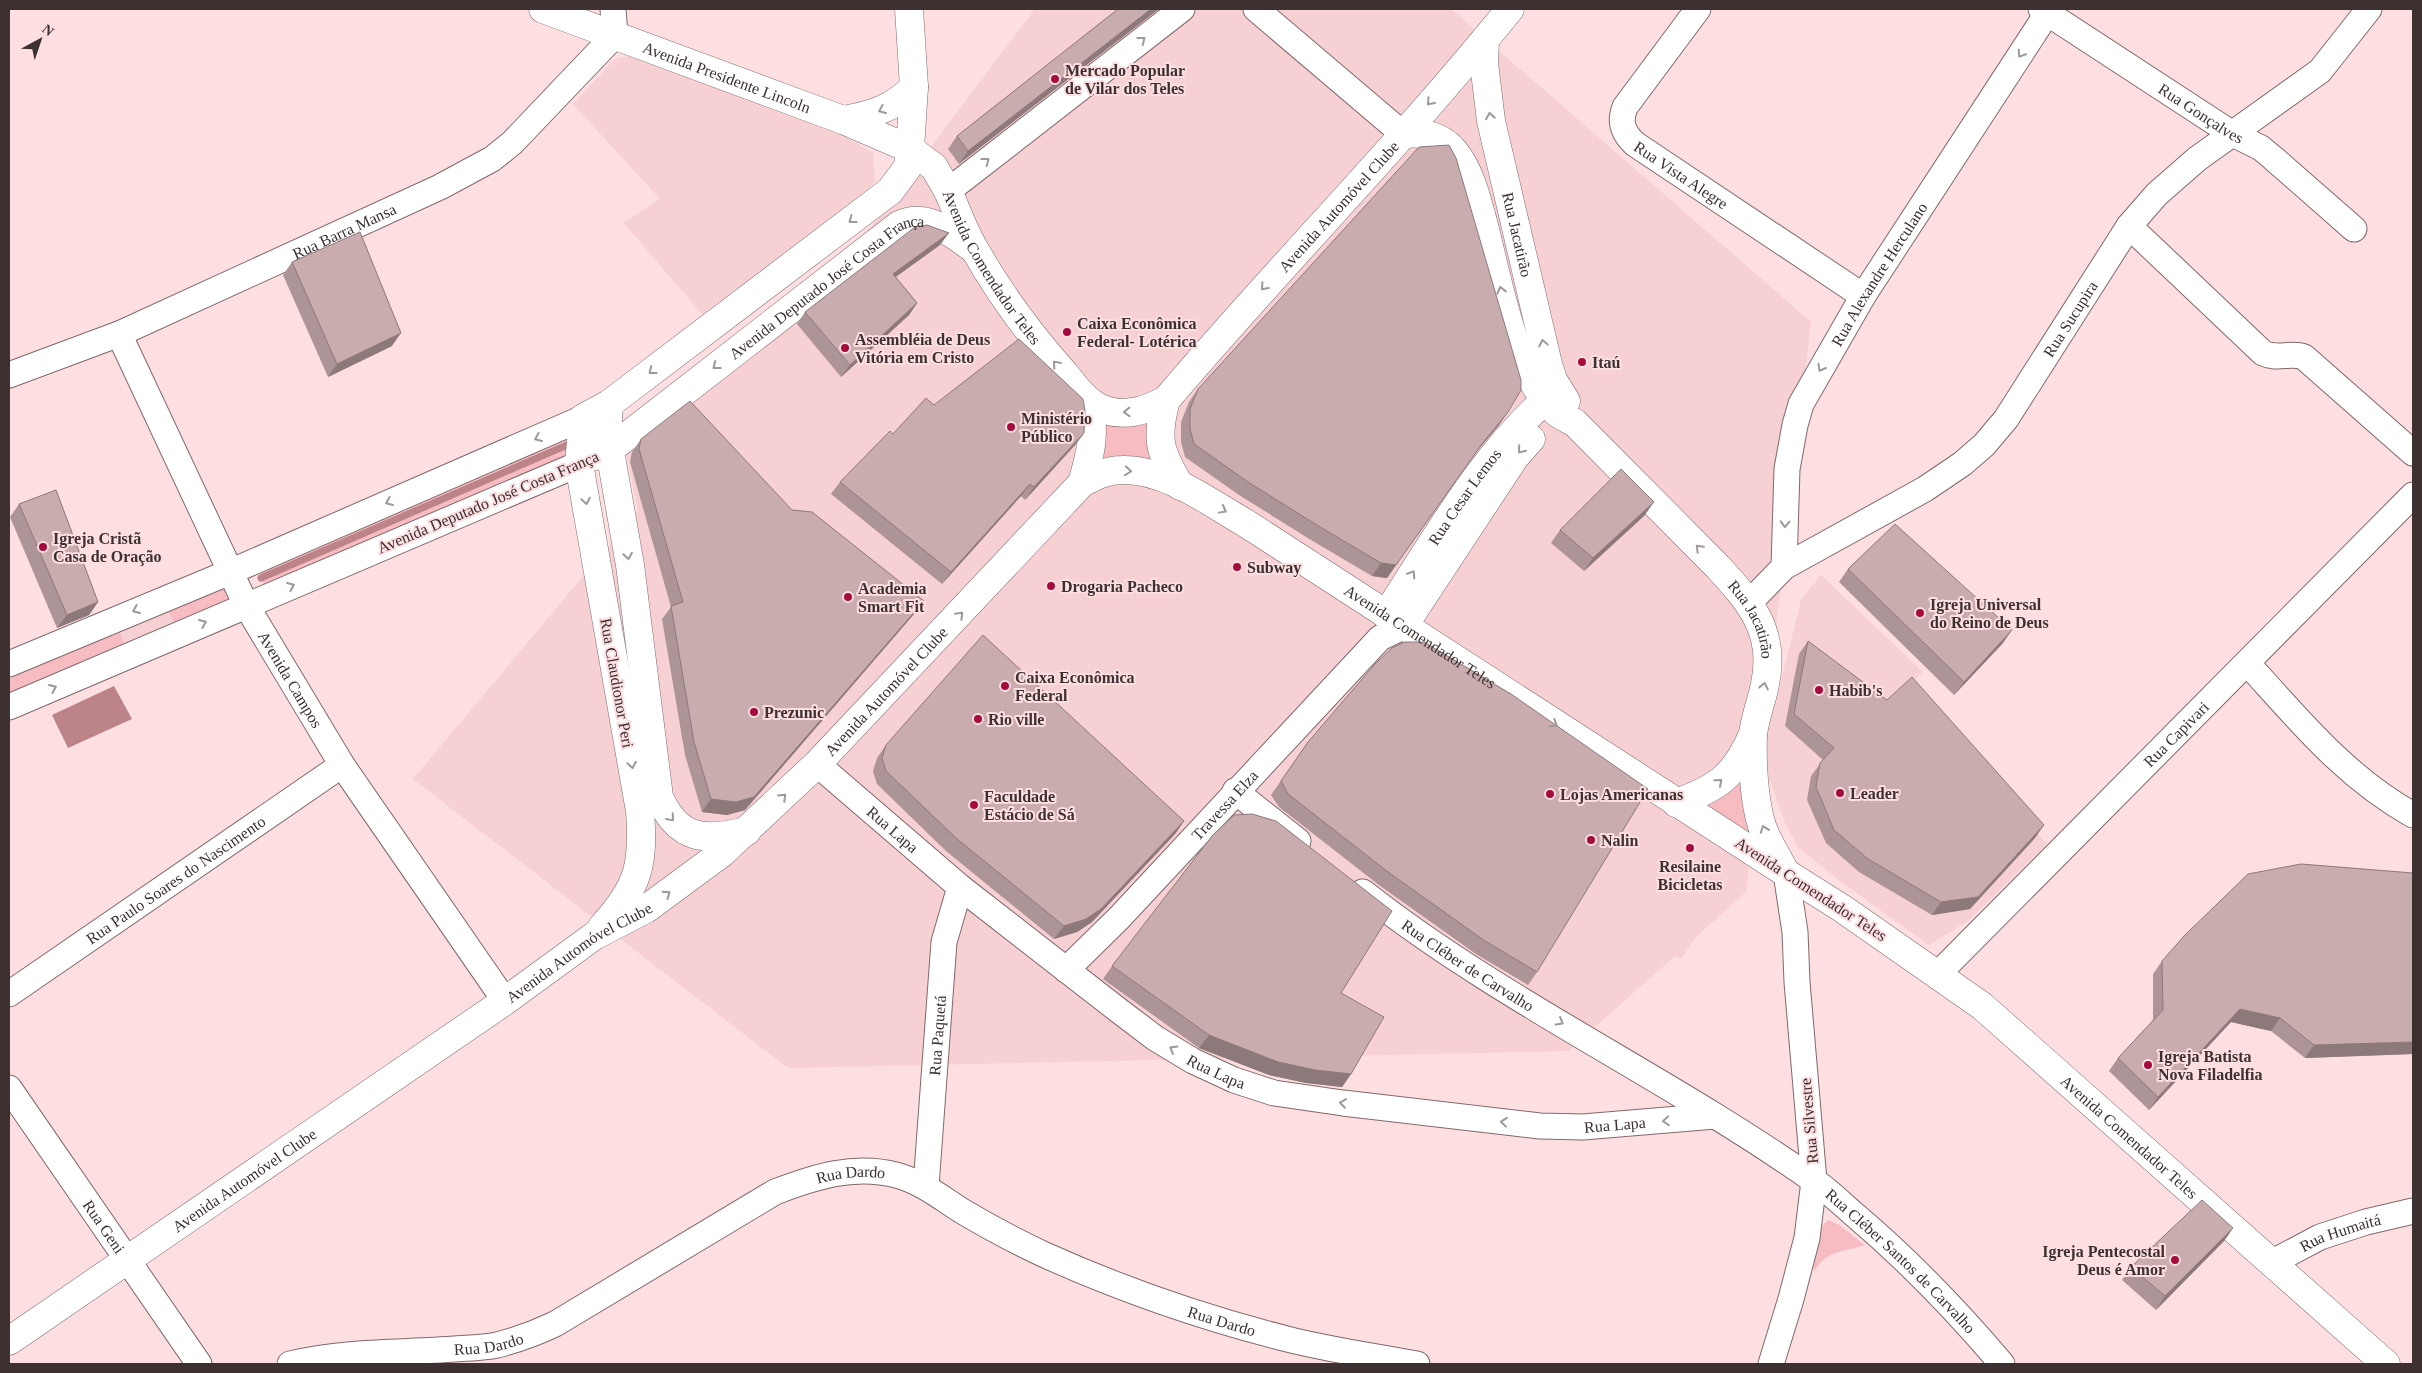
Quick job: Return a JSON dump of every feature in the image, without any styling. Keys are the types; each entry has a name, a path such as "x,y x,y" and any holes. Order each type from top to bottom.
{"main road":[{"name":"Avenida Presidente Lincoln","path":"543,9 614,22 910,149"},
{"path":"583,418 609,404 890,191 908,167 910,149 914,87 909,9"},
{"name":"Avenida Automóvel Clube","path":"1166,400 1231,323 1403,134 1510,9"},
{"name":"Rua Jacatirão","path":"1485,40 1486,86 1499,156 1548,364 1560,405"},
{"path":"843,120 865,117 889,108 914,87"},
{"name":"Rua Jacatirão","path":"1403,134 1416,132 1444,141 1454,151 1466,173 1477,202 1516,343 1525,365 1560,405 1718,567 1749,603 1763,629 1768,660 1765,686 1753,734 1757,800 1762,826 1786,873"},
{"name":"Avenida Comendador Teles","path":"910,149 934,167 948,191 974,249 1025,326 1088,400 1100,408 1126,413 1152,408 1166,400"},
{"path":"1466,173 1499,156"},
{"name":"Avenida Deputado José Costa França","path":"579,464 609,450 899,225 909,222 928,222 950,233 974,249"},
{"name":"Avenida Comendador Teles","path":"1082,483 1091,452 1094,431 1088,400"},
{"path":"1166,400 1159,427 1159,437 1165,460 1180,486"},
{"name":"Rua Claudionor Peri","path":"609,404 607,427 609,450 615,472 630,565 659,797 667,814 682,829 690,833 714,838 748,831"},
{"name":"Rua Cesar Lemos","path":"1390,627 1515,458 1560,405"},
{"name":"Rua Claudionor Peri","path":"583,418 579,464 640,810 641,832 641,851 635,881 613,915 594,936"},
{"name":"Avenida Comendador Teles","path":"1082,483 1107,472 1122,470 1150,475 1180,486 1247,524 1390,627 1676,802 1938,974 1982,1006 2049,1063 2386,1364"},
{"name":"Avenida Automóvel Clube","path":"9,1340 505,1000 594,936 646,909 722,853 748,831 817,764 1082,483"},
{"path":"1676,802 1715,787 1742,756 1753,734"}],"street":[{"path":"948,191 1182,9"},
{"path":"1256,9 1403,134"},
{"name":"Rua Vista Alegre","path":"1698,9 1625,107 1622,122 1627,136 1635,144 1863,296"},
{"name":"Rua Sucupira","path":"1749,603 1784,567 1925,489 1962,464 1984,444 2006,419 2129,226 2174,178 2231,133 2320,71 2369,9"},
{"name":"Rua Alexandre Herculano","path":"1784,567 1787,469 1801,404 1863,296 2046,10"},
{"name":"Rua Gonçalves","path":"2046,10 2231,133 2261,148 2354,229"},
{"name":"Rua Barra Mansa","path":"9,374 119,334 440,187 492,159 534,122 614,22"},
{"path":"2129,226 2263,353 2270,357 2298,355 2304,357 2413,453"},
{"name":"Avenida Campos","path":"119,334 246,605 342,765 505,1000"},
{"path":"9,664 230,572 583,418"},
{"name":"Avenida Deputado José Costa França","path":"9,707 579,464"},
{"name":"Rua Capivari","path":"1938,974 2248,664 2413,495"},
{"name":"Travessa Elza","path":"1066,970 1119,918 1235,791 1390,627"},
{"path":"2248,664 2350,772 2387,800 2413,815"},
{"name":"Rua Lapa","path":"817,764 960,887 1155,1038 1193,1061 1234,1080 1274,1092 1343,1104 1540,1126 1584,1127 1715,1116"},
{"name":"Rua Paulo Soares do Nascimento","path":"9,994 342,765"},
{"path":"1235,791 1314,854"},
{"name":"Rua Silvestre","path":"1771,1364 1807,1238 1814,1181 1797,982 1795,932 1786,873"},
{"name":"Rua Cléber de Carvalho","path":"1348,880 1468,966 1715,1116"},
{"name":"Rua Paquetá","path":"926,1186 944,942 960,887"},
{"name":"Rua Geni","path":"9,1088 199,1364"},
{"name":"Rua Cléber Santos de Carvalho","path":"1715,1116 1814,1181 1891,1246 1964,1319 2002,1364"},
{"name":"Rua Dardo","path":"290,1364 312,1359 348,1355 395,1354 495,1345 526,1337 563,1320 775,1192 805,1180 836,1172 867,1171 896,1175 926,1186 991,1228 1117,1286 1191,1311 1288,1339 1417,1364"},
{"name":"Rua Humaitá","path":"2271,1263 2320,1237 2366,1222 2413,1212"}],"shaded area":[{"path":"1035,9 1451,9 1811,322 1765,725 1779,689 1801,600 1821,575 1923,672 1906,687 2047,844 1968,921 1929,945 1841,882 1798,847 1785,823 1769,778 1764,733 1746,892 1695,938 1681,959 1675,956 1568,1051 788,1068 413,779 638,511 626,453 834,276"},
{"path":"634,55 788,116 838,132 873,153 875,181 867,191 702,314 624,223 660,199 573,104 615,59"},
{"path":"1098,419 1126,426 1140,425 1155,420 1161,465 1099,471"},
{"path":"569,432 573,440 261,577 256,567"},
{"path":"575,442 578,450 266,591 262,580"},
{"path":"223,576 237,603 178,632 166,605"},
{"path":"166,605 178,632 130,655 117,627"},
{"path":"117,627 130,655 9,708 9,674"},
{"path":"114,686 132,719 68,748 52,715"},
{"path":"1746,763 1759,839 1702,804"},
{"path":"1828,1220 1838,1224 1865,1245 1837,1252 1825,1258 1814,1271 1815,1244 1820,1230"}],"building":[{"name":"Mercado Popular de Vilar dos Teles","path":"1118,9 1151,9 968,151 957,136"},
{"path":"1449,145 1456,158 1521,380 1521,390 1508,412 1482,444 1396,565 1381,563 1248,482 1194,444 1190,429 1190,409 1198,389 1419,147"},
{"name":"Assembléia de Deus Vitória em Cristo","path":"927,225 949,233 893,274 917,303 850,365 805,312 915,227"},
{"path":"360,232 401,333 337,364 292,262"},
{"path":"1019,339 1083,399 1085,411 1084,433 1034,487 1030,484 951,572 840,482 890,431 893,434 926,398 934,405"},
{"path":"690,401 792,510 812,512 924,601 754,797 736,802 711,799 694,742 671,606 683,602 639,449 641,439"},
{"path":"1621,469 1654,502 1593,558 1560,530"},
{"path":"56,490 98,602 67,615 19,504"},
{"name":"Igreja Universal do Reino de Deus","path":"1895,524 2012,630 1964,682 1848,569"},
{"name":"Rio ville","path":"983,635 1184,821 1101,909 1086,919 1064,926 956,838 886,771 882,758 886,745"},
{"path":"1808,641 1887,700 1912,677 2044,825 1978,897 1941,902 1868,859 1834,830 1816,787 1820,763 1834,748 1794,714"},
{"path":"1405,642 1424,642 1511,694 1648,789 1537,972 1485,941 1388,872 1288,794 1281,781 1308,742 1375,664 1392,648"},
{"path":"1252,814 1276,821 1392,911 1341,993 1384,1017 1351,1074 1315,1070 1278,1062 1209,1035 1112,966 1212,836 1234,815"},
{"path":"2301,864 2413,873 2413,1042 2314,1045 2280,1018 2240,1009 2158,1097 2118,1058 2163,1010 2162,961 2184,936 2248,874"},
{"name":"Igreja Pentecostal Deus é Amor","path":"2202,1200 2233,1228 2165,1296 2131,1267"}],"waterway":[{"path":"261,578 574,442"}],"place":[{"name":"Mercado Popular de Vilar dos Teles","path":"1055,79"},
{"name":"Caixa Econômica Federal- Lotérica","path":"1067,332"},
{"name":"Assembléia de Deus Vitória em Cristo","path":"845,348"},
{"name":"Itaú","path":"1582,362"},
{"name":"Ministério Público","path":"1011,427"},
{"name":"Igreja Cristã Casa de Oração","path":"43,547"},
{"name":"Subway","path":"1237,567"},
{"name":"Drogaria Pacheco","path":"1051,586"},
{"name":"Academia Smart Fit","path":"848,597"},
{"name":"Igreja Universal do Reino de Deus","path":"1920,613"},
{"name":"Caixa Econômica Federal","path":"1005,686"},
{"name":"Habib's","path":"1819,690"},
{"name":"Prezunic","path":"754,712"},
{"name":"Rio ville","path":"978,719"},
{"name":"Leader","path":"1840,793"},
{"name":"Lojas Americanas","path":"1550,794"},
{"name":"Faculdade Estácio de Sá","path":"974,805"},
{"name":"Nalin","path":"1591,840"},
{"name":"Resilaine Bicicletas","path":"1690,848"},
{"name":"Igreja Batista Nova Filadelfia","path":"2148,1065"},
{"name":"Igreja Pentecostal Deus é Amor","path":"2175,1260"}]}
